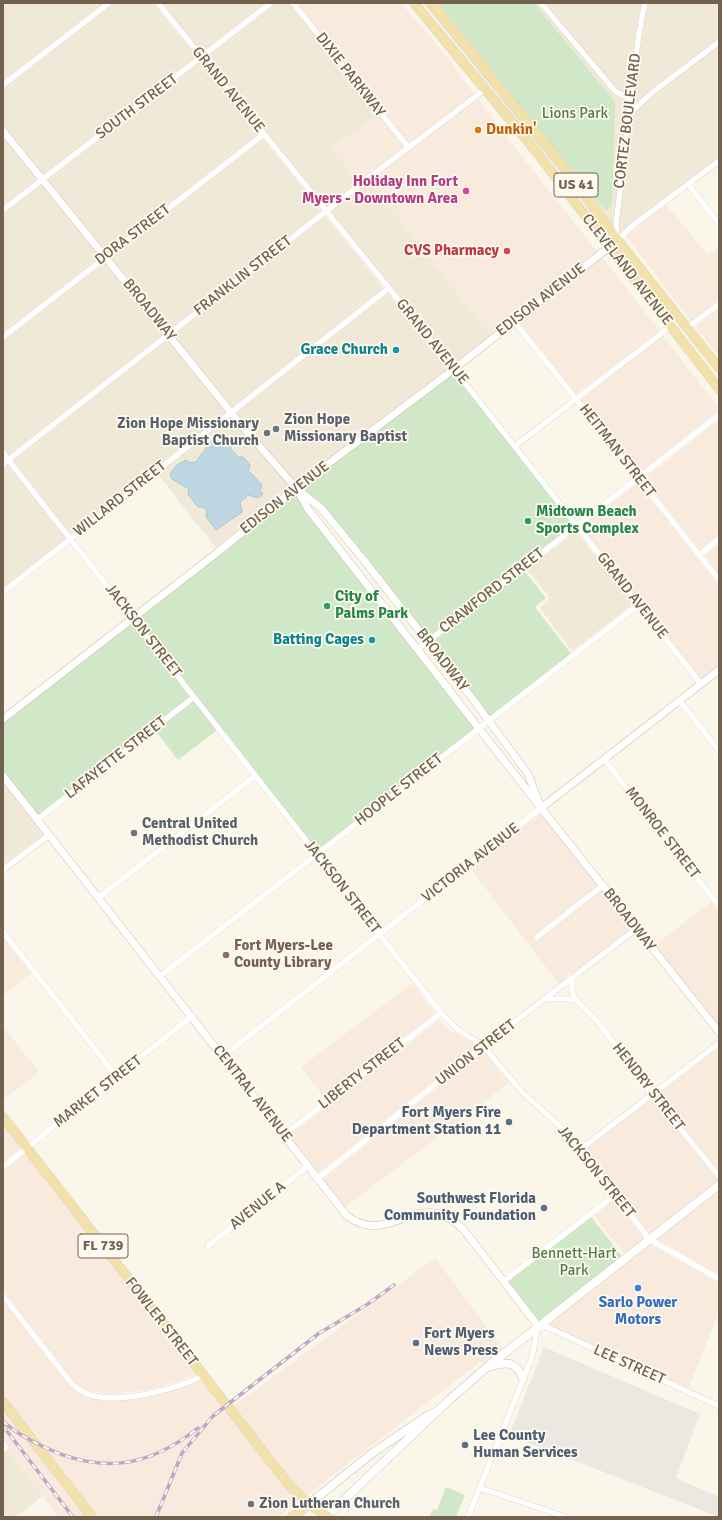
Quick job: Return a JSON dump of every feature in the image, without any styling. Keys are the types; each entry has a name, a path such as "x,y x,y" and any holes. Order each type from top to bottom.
{"main road":[{"name":"CLEVELAND AVENUE","path":"414,3 484,90 527,140 719,389"},
{"name":"CLEVELAND AVENUE","path":"431,3 560,162 618,240 719,368"},
{"path":"484,90 506,96"},
{"name":"FOWLER STREET","path":"3,1117 289,1485 309,1504 327,1517"},
{"path":"327,1517 448,1401 487,1367 719,1185"},
{"path":"487,1367 501,1363 511,1363 518,1368 522,1379"},
{"path":"292,1517 395,1438 448,1401"},
{"path":"3,1402 92,1517"},
{"path":"349,1495 355,1485 395,1448 397,1442 395,1438"}],"street":[{"path":"3,85 109,3"},
{"name":"GRAND AVENUE","path":"158,3 454,369 701,684"},
{"name":"SOUTH STREET","path":"3,210 202,58 270,3"},
{"name":"DIXIE PARKWAY","path":"293,3 408,147"},
{"path":"541,3 610,86 615,91 630,98"},
{"name":"CORTEZ BOULEVARD","path":"618,240 616,225 630,113 630,98 638,38 645,3"},
{"path":"630,113 654,91 719,42"},
{"name":"FRANKLIN STREET","path":"3,464 408,147 484,90"},
{"name":"BROADWAY","path":"3,131 106,256 231,412 296,488 308,509 480,727 602,886 719,1032"},
{"name":"DORA STREET","path":"3,338 264,134"},
{"name":"EDISON AVENUE","path":"3,719 218,552 296,488 454,369 618,240 632,226 719,160"},
{"path":"688,184 719,224"},
{"name":"WILLARD STREET","path":"3,592 389,288"},
{"path":"687,328 719,304"},
{"name":"HEITMAN STREET","path":"514,321 719,580"},
{"path":"515,446 671,326"},
{"name":"CRAWFORD STREET","path":"418,649 719,415"},
{"name":"JACKSON STREET","path":"3,454 441,1013 457,1029 484,1046 523,1093 562,1128 580,1149 649,1239 719,1279"},
{"name":"BROADWAY","path":"296,488 321,508 363,559 489,720 528,774 541,808"},
{"path":"699,555 719,539"},
{"name":"HOOPLE STREET","path":"160,976 638,605"},
{"name":"VICTORIA AVENUE","path":"223,1056 719,670"},
{"name":"LAFAYETTE STREET","path":"38,819 194,697"},
{"path":"680,701 719,751"},
{"name":"MONROE STREET","path":"604,759 719,906"},
{"name":"CENTRAL AVENUE","path":"3,776 192,1016 307,1167 347,1216 362,1224 378,1226 386,1225 420,1212 444,1215 464,1230 538,1326"},
{"path":"99,897 255,776"},
{"path":"3,870 49,835"},
{"path":"537,937 602,886"},
{"name":"UNION STREET","path":"317,1179 484,1046 636,929"},
{"path":"3,932 117,1077"},
{"path":"546,999 575,999 572,991 572,978"},
{"name":"HENDRY STREET","path":"575,999 598,1022 652,1094 719,1176"},
{"name":"LIBERTY STREET","path":"284,1135 441,1013"},
{"name":"MARKET STREET","path":"3,1167 192,1016"},
{"path":"580,1149 719,1043"},
{"name":"AVENUE A","path":"208,1246 307,1167"},
{"path":"504,1281 615,1195"},
{"path":"3,1296 65,1376 72,1384 87,1394 111,1398 133,1396 154,1392 203,1376"},
{"path":"468,1517 532,1357 538,1326"},
{"name":"LEE STREET","path":"538,1326 549,1328 719,1406"},
{"path":"480,1488 566,1517"}],"shaded area":[{"path":"3,3 153,3 448,368 296,483 249,429 3,126"},
{"path":"162,3 292,3 377,114 332,149 360,185 370,182 490,335 454,364"},
{"path":"292,3 401,3 443,52 512,144 597,251 490,335 370,182 361,185 332,150 376,114"},
{"path":"423,3 719,3 719,161 614,242"},
{"path":"3,137 244,434 291,487 216,548 156,472 3,591","holes":["230,439 231,449 251,474 259,481 260,490 258,498 248,495 240,501 240,507 216,530 209,522 207,511 190,489 170,474 174,470 196,462 209,444"]},
{"path":"666,205 708,255 719,247 719,299 691,321 626,236"},
{"path":"602,257 659,330 576,394 519,322"},
{"path":"719,309 719,357 696,327"},
{"path":"663,336 719,408 719,410 639,473 581,400"},
{"path":"719,420 719,534 700,550 644,479"},
{"path":"638,483 719,586 719,665 701,679 581,526"},
{"path":"576,531 633,604 572,651 540,608 548,601 549,597 527,569"},
{"path":"719,544 719,575 705,556"},
{"path":"3,782 44,834 3,865"},
{"path":"541,813 631,928 571,975 569,974 559,984 470,868"},
{"path":"711,902 719,912 719,1027 654,946"},
{"path":"3,938 31,973 3,996"},
{"path":"413,983 434,1014 325,1098 301,1067"},
{"path":"439,1020 450,1030 477,1046 317,1174 289,1136"},
{"path":"3,1026 39,1072 3,1100"},
{"path":"719,1048 719,1170 657,1095"},
{"path":"483,1052 509,1083 344,1208 322,1180"},
{"path":"652,1099 718,1181 649,1234 585,1150"},
{"path":"3,1123 21,1147 3,1162"},
{"path":"26,1153 198,1374 153,1389 111,1394 88,1391 75,1382 68,1374 3,1290 3,1172"},
{"path":"719,1190 719,1275 656,1239"},
{"path":"614,1200 644,1238 624,1254 594,1216"},
{"path":"650,1244 719,1283 719,1312 690,1384 691,1389 546,1324"},
{"path":"435,1258 503,1349 485,1363 480,1362 306,1496 292,1483 232,1407"},
{"path":"3,1301 70,1387 86,1398 112,1402 138,1399 155,1396 202,1380 301,1500 279,1517 96,1517 3,1397"},
{"path":"544,1347 700,1414 676,1478 719,1497 719,1517 509,1435"},
{"path":"3,1408 88,1517 59,1517 3,1444"},
{"path":"3,1444 43,1496 16,1517 3,1517"}],"green space":[{"name":"Lions Park","path":"438,3 534,3 615,102 612,206 606,210 601,206"},
{"path":"453,371 575,525 521,567 546,598 535,607 572,655 490,718 324,509 299,487"},
{"name":"City of Palms Park","path":"296,490 477,727 317,852 135,618"},
{"path":"132,620 192,697 39,817 3,773 3,720"},
{"path":"194,700 217,730 178,760 155,730"},
{"name":"Bennett-Hart Park","path":"589,1214 624,1259 538,1326 504,1281"},
{"path":"446,1487 465,1495 456,1517 429,1517 433,1509 437,1510"}],"water":[{"path":"221,435 226,435 230,439 231,449 238,457 243,457 250,465 248,470 262,485 260,490 263,494 258,498 248,495 240,502 242,512 216,530 206,517 207,511 203,507 198,507 188,494 189,489 172,479 170,474 177,465 186,460 190,463 196,462 209,444"}],"railway":[{"path":"156,1517 182,1453 213,1416 318,1334 368,1304 394,1285"},
{"path":"3,1421 28,1439 65,1456 85,1461 105,1463 124,1463 142,1459 161,1452 198,1428"},
{"path":"3,1426 73,1517"}],"place":[{"name":"Dunkin'","path":"478,130"},
{"name":"Holiday Inn Fort Myers - Downtown Area","path":"466,191"},
{"name":"CVS Pharmacy","path":"507,251"},
{"name":"Grace Church","path":"396,350"},
{"name":"Zion Hope Missionary Baptist","path":"276,429"},
{"name":"Zion Hope Missionary Baptist Church","path":"267,433"},
{"name":"Midtown Beach Sports Complex","path":"528,521"},
{"name":"City of Palms Park","path":"327,606"},
{"name":"Batting Cages","path":"372,640"},
{"name":"Central United Methodist Church","path":"134,833"},
{"name":"Fort Myers-Lee County Library","path":"226,955"},
{"name":"Fort Myers Fire Department Station 11","path":"509,1122"},
{"name":"Southwest Florida Community Foundation","path":"544,1208"},
{"name":"Sarlo Power Motors","path":"638,1288"},
{"name":"Fort Myers News Press","path":"416,1343"},
{"name":"Lee County Human Services","path":"465,1445"},
{"name":"Zion Lutheran Church","path":"251,1504"}]}
